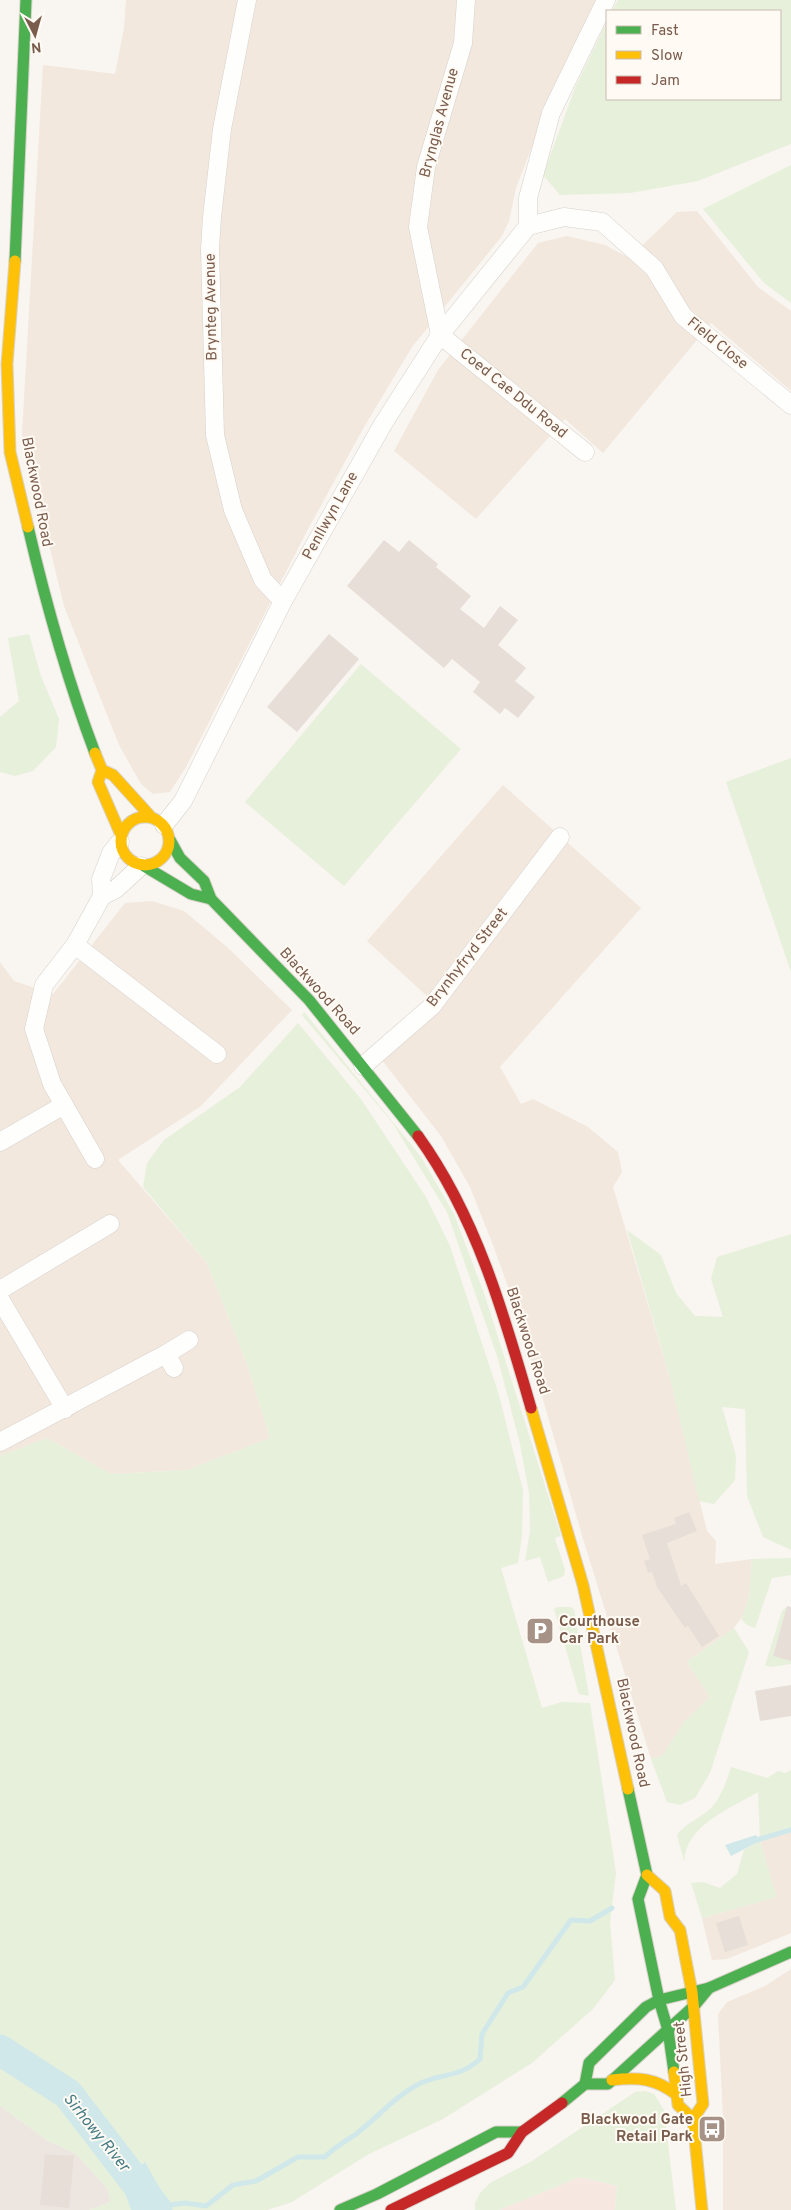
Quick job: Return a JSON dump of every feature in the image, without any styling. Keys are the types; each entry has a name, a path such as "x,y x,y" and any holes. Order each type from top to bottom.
{"main road":[{"name":"Blackwood Road","path":"25,0 16,245 7,364 10,452 46,603 82,718 102,770 98,782 121,839"},
{"name":"Blackwood Road","path":"102,770 113,775 162,827 180,858 204,881 211,899 309,1000 398,1107 437,1162 463,1209 495,1291 537,1424 591,1616 647,1875"},
{"path":"142,817 162,827 165,855 152,865 143,866 129,860 122,849 121,839 125,826 132,820 142,817"},
{"name":"Blackwood Road","path":"143,866 191,894 211,899"},
{"path":"659,2000 638,1898 647,1875 665,1891 670,1917 680,1930 692,1992"},
{"path":"662,1932 670,1917"},
{"path":"391,2210 508,2153 522,2132 555,2109 585,2084 589,2063 646,2007 659,2000 709,1988 791,1952"},
{"path":"668,2030 673,1997 671,1981"},
{"path":"585,2084 608,2084 694,2006 709,1988"},
{"name":"High Street","path":"659,2000 668,2030 678,2105 693,2119 704,2104 692,1992"},
{"path":"612,2080 648,2078 665,2085 677,2096"},
{"path":"693,2119 702,2210"},
{"path":"340,2210 377,2194 496,2132 522,2132"}],"street":[{"name":"Brynteg Avenue","path":"247,0 222,129 212,217 210,249 215,435 233,510 263,580 283,601"},
{"name":"Brynglas Avenue","path":"440,335 418,227 426,167 463,43 466,0"},
{"path":"528,226 528,198 551,113 606,0"},
{"name":"Field Close","path":"528,226 564,217 602,222 654,268 682,316 791,405"},
{"name":"Penllwyn Lane","path":"162,827 183,801 283,601 383,424 440,335 528,226"},
{"name":"Coed Cae Ddu Road","path":"440,335 585,452"},
{"name":"Brynhyfryd Street","path":"363,1066 432,1006 560,837"},
{"path":"96,1159 52,1084 34,1029 44,984 75,945 102,896 102,879 111,853 121,839"},
{"path":"102,896 116,889 143,866"},
{"path":"75,945 217,1054"},
{"path":"0,1142 64,1105"},
{"path":"0,1290 110,1224"},
{"path":"0,1299 65,1409"},
{"path":"0,1442 65,1409 170,1361 189,1340"}],"shaded area":[{"path":"126,0 599,0 544,116 516,188 509,221 502,236 412,347 364,427 307,531 186,767 170,792 153,794 141,784 119,745 64,606 22,434 43,65 115,74 124,28"},
{"path":"697,211 758,287 791,311 791,391 711,323 603,453 565,419 476,519 394,451 438,370 538,243 567,236 605,245 629,258 677,212"},
{"path":"503,785 641,908 500,1067 521,1104 533,1099 588,1127 618,1152 622,1172 613,1187 671,1382 707,1531 716,1541 715,1564 752,1559 749,1597 742,1617 734,1628 687,1662 710,1697 685,1721 662,1756 651,1759 581,1532 521,1323 493,1245 470,1187 441,1136 381,1059 440,1008 367,941"},
{"path":"152,901 184,911 227,947 292,1010 201,1106 118,1160 207,1263 247,1364 270,1438 187,1470 111,1474 47,1438 0,1456 0,962 14,981 53,994 125,903"},
{"path":"791,1832 791,1933 727,1959 712,1960 702,1918 776,1897 760,1841"},
{"path":"791,1969 791,2210 723,2210 723,2118 718,2014 727,2002 765,1986"},
{"path":"0,2106 48,2141 76,2154 107,2188 111,2202 89,2210 0,2210"},
{"name":"Blackwood Gate Retail Park","path":"580,2177 617,2186 615,2210 499,2210"}],"green space":[{"path":"618,0 791,0 791,144 698,181 630,193 560,195 543,175 575,88 606,23 606,100 781,100 781,10 613,10"},
{"path":"791,165 791,303 764,283 703,209"},
{"path":"29,634 41,676 59,719 56,747 33,771 15,776 0,772 0,717 19,701 8,638"},
{"path":"361,664 461,749 344,886 245,802"},
{"path":"791,758 791,972 726,782"},
{"path":"304,1012 421,1157 454,1214 485,1296 561,1536 555,1538 565,1570 564,1576 548,1582 540,1557 525,1561 530,1531 529,1493 520,1444 498,1359 447,1212 392,1122 302,1015"},
{"path":"298,1023 361,1099 426,1197 450,1246 499,1395 523,1490 522,1535 518,1563 501,1568 542,1708 562,1702 590,1703 616,1873 610,1922 615,1980 593,2009 532,2063 443,2119 369,2154 292,2202 267,2210 172,2210 144,2162 120,2179 131,2210 89,2210 110,2202 107,2188 76,2154 48,2141 0,2106 0,1456 47,1438 111,1474 187,1470 270,1438 247,1364 207,1263 143,1187 147,1163 164,1140 240,1087"},
{"path":"627,1230 661,1255 676,1293 695,1316 723,1317 711,1279 717,1257 791,1234 791,1550 763,1537 747,1496 745,1409 722,1407 736,1456 735,1480 714,1504 699,1501 671,1382"},
{"path":"791,1558 791,1575 772,1578 755,1628 747,1625 741,1619 749,1597 752,1559"},
{"path":"558,1607 574,1609 589,1696 579,1694 554,1609"},
{"path":"787,1607 791,1607 791,1613 785,1614 773,1655 791,1661 791,1664 770,1667 765,1665 782,1611"},
{"path":"734,1628 749,1652 710,1773 695,1798 680,1805 667,1802 651,1759 662,1756 685,1721 710,1697 687,1662"},
{"path":"731,1767 767,1778 778,1771 785,1773 791,1770 791,1832 760,1842 777,1897 702,1918 691,1883 703,1882 720,1888 737,1874 744,1850 760,1841 758,1792 701,1827 687,1848 684,1861 677,1835 684,1827 709,1810 717,1801"},
{"path":"645,2091 654,2094 664,2110 676,2210 615,2210 617,2186 580,2177 499,2210 475,2210 475,2203 480,2193 490,2183 532,2161 635,2092"}],"water":[{"path":"756,1835 760,1841 731,1856 725,1845"},
{"path":"145,2162 172,2210 131,2210 120,2179"}],"building":[{"path":"384,540 399,552 409,540 438,564 436,567 471,596 460,609 484,628 500,606 518,620 498,645 526,668 515,681 535,697 518,718 505,708 500,714 473,692 480,682 452,659 444,668 347,586"},
{"path":"329,634 359,659 297,732 267,707"},
{"path":"689,1512 697,1531 667,1543 681,1586 686,1583 719,1636 702,1647 688,1626 685,1628 657,1587 652,1572 648,1573 644,1561 650,1559 642,1535 676,1524 674,1518"},
{"path":"787,1606 791,1607 791,1661 773,1656"},
{"path":"791,1685 791,1716 760,1721 755,1691"},
{"path":"739,1916 748,1945 725,1952 716,1923"},
{"path":"45,2154 74,2156 69,2208 40,2205"}],"waterway":[{"path":"753,1841 791,1830"},
{"path":"162,2206 185,2203 206,2206 233,2185 256,2181 298,2157 325,2157 356,2134 396,2099 414,2087 431,2079 459,2072 473,2065 480,2059 482,2034 508,1993 523,1987 571,1920 590,1921 612,1908"},
{"name":"Sirhowy River","path":"0,2050 68,2094 157,2210"}],"traffic: fast":[{"path":"15,261 26,0"},
{"path":"28,527 58,641 95,753"},
{"path":"170,840 180,858 204,881 211,899 309,1000 418,1136"},
{"path":"144,866 191,894 211,899"},
{"path":"628,1789 647,1875 638,1899 659,2000 668,2030 674,2072"},
{"path":"585,2084 589,2063 646,2007 659,2000 709,1988 791,1952"},
{"path":"562,2103 585,2084 608,2084 694,2006 709,1988"},
{"path":"340,2210 377,2194 496,2132 522,2132"}],"traffic: slow":[{"path":"15,261 7,364 10,452 28,527"},
{"path":"95,753 102,770 98,782 121,835"},
{"path":"102,770 113,775 151,817"},
{"path":"140,817 150,817 159,821 165,827 168,832 169,841 168,850 159,861 150,865 140,865 131,861 125,855 121,846 121,836 125,827 131,821 140,817"},
{"path":"531,1408 583,1585 628,1789"},
{"path":"647,1875 665,1891 670,1917 680,1930 692,1992 703,2104 693,2119"},
{"path":"674,2072 678,2105 693,2119 702,2210"},
{"path":"612,2080 646,2080 662,2085 677,2095"}],"traffic: jam":[{"path":"418,1136 438,1167 472,1232 499,1302 531,1408"},
{"path":"391,2210 508,2153 522,2132 562,2103"}],"place":[{"name":"Courthouse Car Park","path":"540,1631"},
{"name":"Blackwood Gate Retail Park","path":"712,2129"}]}
